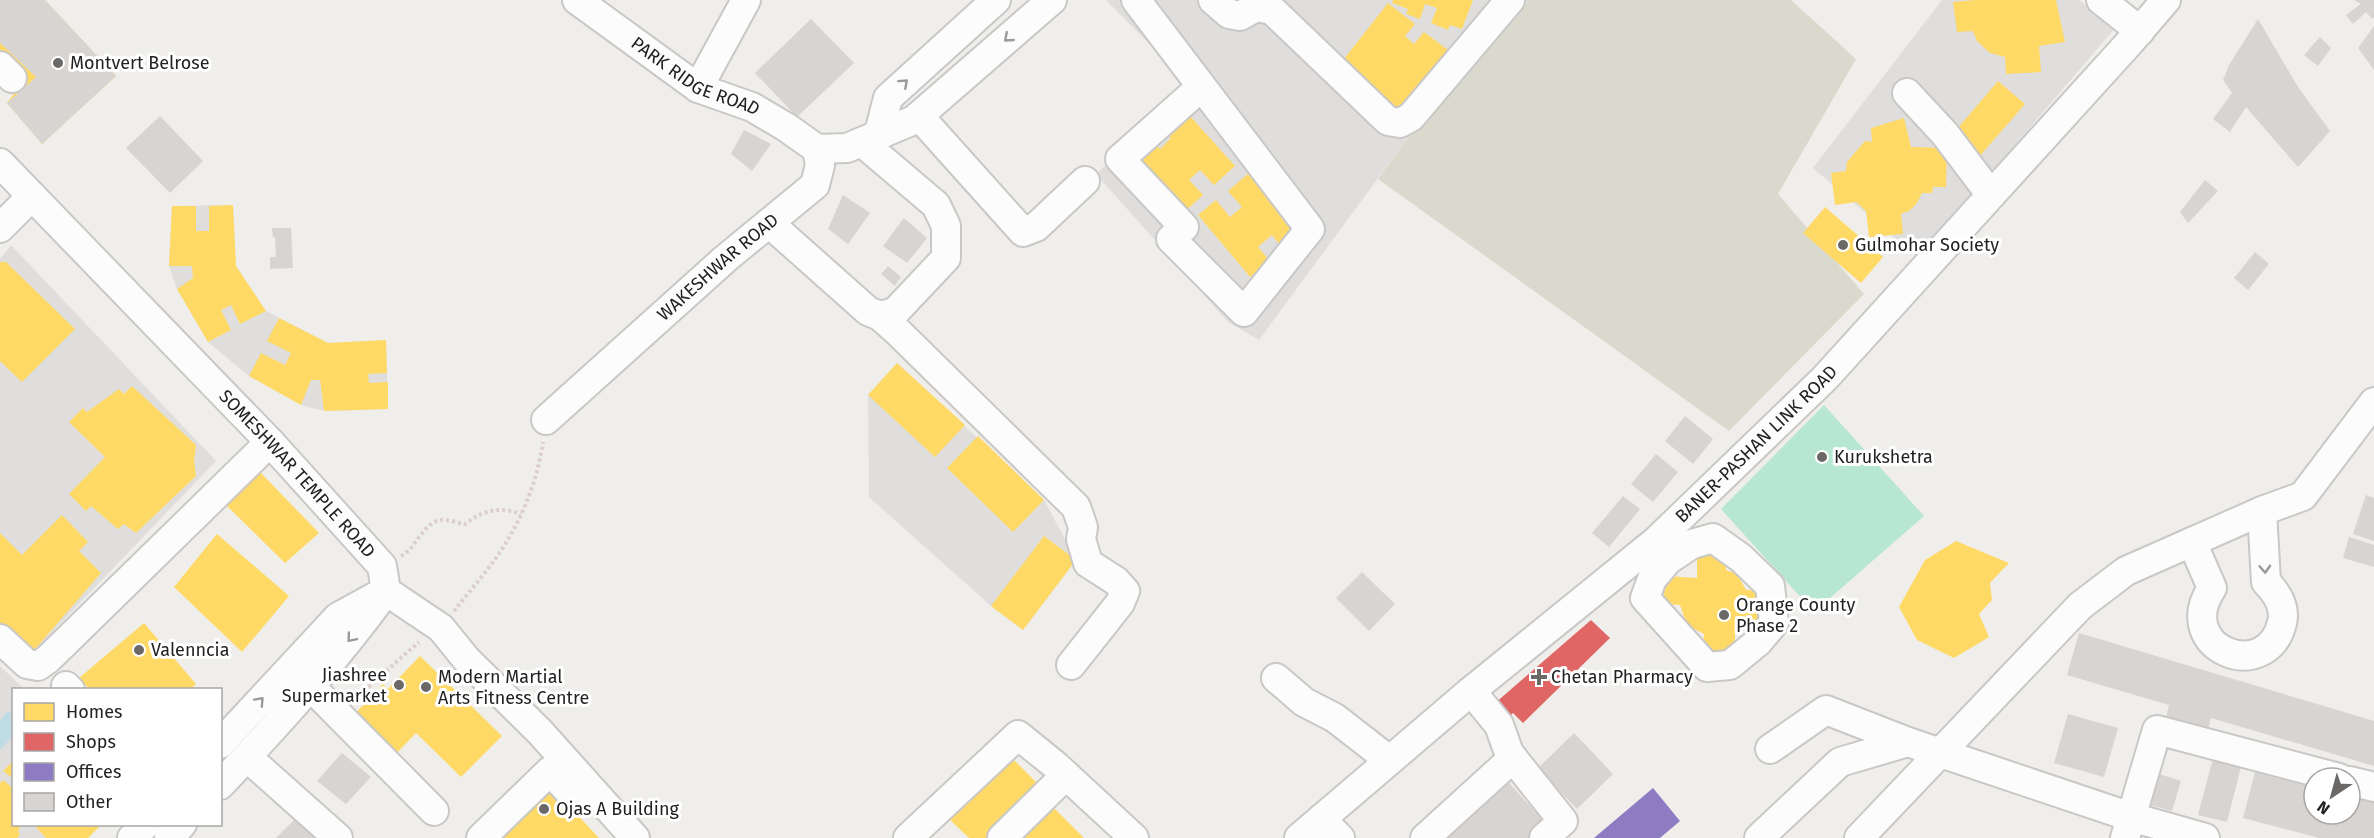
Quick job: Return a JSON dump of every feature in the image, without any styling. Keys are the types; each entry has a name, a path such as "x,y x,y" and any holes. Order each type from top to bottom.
{"street":[{"name":"PARK RIDGE ROAD","path":"577,0 698,88 752,107 817,149"},
{"path":"698,88 746,0"},
{"path":"871,138 888,98 996,0"},
{"path":"817,149 847,148 915,120 1052,0"},
{"path":"1136,0 1311,229 1244,312 1171,239 1184,226 1120,159 1201,87"},
{"path":"1213,0 1229,14 1240,16 1256,7 1272,10 1388,121 1400,123 1411,117 1510,0"},
{"path":"2101,0 2135,26"},
{"name":"BANER-PASHAN LINK ROAD","path":"1299,838 1331,828 1389,760 1471,692 1662,551 1825,378 1991,195 2135,26 2166,0"},
{"path":"1907,93 1945,134 1991,195"},
{"path":"919,116 1023,232 1036,227 1085,181"},
{"path":"871,138 936,205 946,226 946,258 895,312 880,316"},
{"name":"WAKESHWAR ROAD","path":"546,420 725,259 815,185 820,165 817,149"},
{"name":"SOMESHWAR TEMPLE ROAD","path":"0,163 270,442 432,633 467,660 540,732 556,764 635,838"},
{"path":"1127,166 1114,179 1163,229"},
{"path":"0,228 32,196"},
{"path":"769,223 867,311 880,316 1076,507 1083,527 1081,539 1088,563 1116,581 1125,591 1120,603 1071,666"},
{"path":"1859,838 2080,606 2126,571 2262,511 2303,496 2374,402"},
{"path":"0,639 27,664 38,666 48,659 270,442"},
{"path":"2192,542 2212,588 2205,599 2202,613 2203,627 2209,639 2220,649 2232,655 2247,656 2260,652 2276,638 2283,619 2282,605 2276,592 2266,582 2262,511"},
{"path":"1713,538 1741,558 1770,586 1774,623 1758,642 1730,665 1707,667 1645,598 1662,551 1713,538"},
{"path":"222,783 356,633 384,579"},
{"path":"222,742 338,617 384,579"},
{"path":"1276,678 1304,702 1335,718 1389,760"},
{"path":"310,686 434,811"},
{"path":"1471,692 1499,725 1509,753 1563,821 1544,838"},
{"path":"1770,749 1826,710 2128,828 2205,838"},
{"path":"2128,828 2157,730 2302,768"},
{"path":"908,838 1018,735 1066,775 1134,838"},
{"path":"1759,838 1840,762 1908,742"},
{"path":"247,757 338,838"},
{"path":"1425,838 1513,758"},
{"path":"481,838 556,764 612,838"},
{"path":"1002,838 1066,775"},
{"path":"132,838 145,826"},
{"path":"169,838 181,826"}],"path":[{"path":"338,714 432,633 507,542 537,474 546,420"},
{"path":"384,579 410,552 430,524 441,520 465,524 479,513 491,510 507,509 521,514"}],"shaded area":[{"path":"1106,0 1530,0 1401,147 1259,340 1228,322 1096,174 1189,84"},
{"path":"1530,0 1791,0 1856,59 1778,194 1864,294 1729,431 1378,179 1401,147"},
{"path":"1942,0 2079,0 2116,27 1918,258 1813,168"},
{"path":"233,205 236,266 266,311 328,343 386,340 388,409 324,411 301,405 249,376 208,342 177,289 169,266 172,206"},
{"path":"11,245 216,461 30,655 0,626 0,259"},
{"path":"897,363 1044,500 1076,560 1023,630 991,606 869,497 868,395"},
{"path":"0,666 23,688 12,688 12,826 84,826 70,838 0,838"}],"green space":[{"name":"Kurukshetra","path":"1824,405 1924,516 1814,612 1721,509"}],"water":[{"path":"8,711 12,715 12,737 0,750 0,720"}],"building: Homes":[{"name":"Montvert Belrose","path":"0,0 45,0 116,76 42,144 7,103 26,78 0,51"},
{"path":"1393,0 1473,0 1462,29 1450,25 1448,30 1431,23 1437,8 1425,4 1420,19 1406,14 1408,9 1392,3"},
{"path":"2056,0 2065,42 2039,46 2041,72 2006,74 2005,57 1990,53 1977,41 1973,31 1957,32 1953,2"},
{"path":"1388,3 1415,24 1405,36 1414,44 1424,32 1448,50 1399,112 1340,64"},
{"path":"1998,81 2025,104 1979,157 1952,135"},
{"path":"1181,106 1235,166 1214,185 1200,170 1189,180 1203,195 1182,214 1127,153 1147,135 1160,149 1171,138 1159,125"},
{"path":"1904,118 1911,147 1947,148 1946,187 1933,187 1932,193 1922,193 1917,203 1909,211 1901,214 1903,234 1869,237 1866,211 1856,202 1835,205 1831,173 1846,171 1847,162 1865,141 1872,142 1871,128"},
{"path":"1249,173 1300,235 1283,249 1272,235 1258,247 1270,261 1250,277 1198,215 1216,200 1230,217 1242,207 1228,191"},
{"path":"233,205 236,266 266,311 240,324 231,305 221,310 231,330 208,342 177,289 193,278 192,266 169,266 172,206 196,206 196,231 209,231 209,206"},
{"name":"Gulmohar Society","path":"1825,207 1883,257 1861,283 1803,233"},
{"path":"0,262 6,262 75,329 22,382 0,361"},
{"path":"279,318 328,343 386,340 387,373 368,374 369,383 388,382 388,409 324,411 320,380 311,380 301,405 249,376 261,353 285,365 291,353 267,341"},
{"path":"897,363 965,425 935,457 868,395"},
{"path":"132,386 196,445 194,461 196,476 136,533 124,524 118,529 91,506 86,511 69,494 105,457 69,422 83,408 87,412 119,389 124,394"},
{"path":"978,436 1044,500 1013,532 947,468"},
{"path":"259,471 319,533 285,563 224,503"},
{"path":"62,515 88,542 79,551 101,573 30,655 0,634 0,533 22,555"},
{"path":"217,534 289,596 242,652 174,587"},
{"path":"1044,536 1076,560 1023,630 991,606"},
{"path":"1956,541 2009,563 1990,583 1992,600 1979,614 1989,637 1954,658 1917,640 1899,607 1925,560"},
{"name":"Orange County Phase 2","path":"1697,554 1726,555 1726,570 1737,574 1746,590 1766,591 1763,629 1736,626 1733,659 1702,656 1704,634 1687,625 1680,605 1663,604 1666,576 1697,578"},
{"name":"Valenncia","path":"144,623 196,684 192,688 88,688 79,678"},
{"path":"420,656 502,736 461,777 416,733 391,759 350,719 383,684 388,689"},
{"path":"1012,758 1040,786 988,838 969,838 949,819"},
{"path":"12,762 12,778 3,771"},
{"path":"3,780 12,787 12,826 21,826 18,831 20,835 17,838 0,838 0,783"},
{"name":"Ojas A Building","path":"545,780 599,838 486,838"},
{"path":"1047,801 1084,838 1025,838 1018,831"},
{"path":"35,826 100,826 88,838 46,838"}],"building: Shops":[{"path":"1591,620 1610,638 1523,723 1513,713 1508,718 1494,704"}],"building: Offices":[{"path":"1653,788 1680,821 1660,838 1594,838"}],"building: Other":[{"name":"Montvert Belrose","path":"0,0 45,0 116,76 42,144 7,103 36,77 0,43"},
{"path":"2354,0 2374,0 2374,17 2372,19 2366,12 2353,24 2346,15 2361,4"},
{"path":"811,19 854,63 797,117 755,73"},
{"path":"2258,19 2298,87 2330,131 2298,167 2246,107 2230,132 2213,119 2232,93 2223,80 2229,65"},
{"path":"2374,26 2374,70 2358,48"},
{"path":"2320,37 2331,48 2318,66 2304,55"},
{"path":"160,116 203,161 170,193 126,148"},
{"path":"744,130 771,144 752,171 731,154"},
{"path":"2205,180 2218,191 2188,223 2180,212"},
{"path":"843,195 870,213 848,244 828,229"},
{"path":"904,218 927,238 907,263 883,246"},
{"path":"272,228 291,228 293,268 270,269 270,257 276,257"},
{"path":"2255,252 2269,264 2248,290 2234,278"},
{"path":"888,266 901,277 895,286 881,274"},
{"path":"1685,416 1713,439 1693,464 1665,441"},
{"path":"1656,454 1678,472 1653,502 1631,484"},
{"path":"2366,495 2374,498 2374,541 2353,534"},
{"path":"1623,496 1640,509 1609,547 1592,533"},
{"path":"2349,537 2374,545 2374,567 2343,558"},
{"path":"1362,572 1395,604 1369,631 1336,598"},
{"path":"2079,633 2374,721 2374,766 2211,718 2207,732 2166,718 2169,705 2067,675"},
{"path":"2068,714 2118,728 2104,777 2054,763"},
{"path":"1574,733 1613,774 1577,809 1538,768"},
{"path":"2215,751 2243,759 2227,822 2198,815"},
{"path":"342,753 371,777 346,804 317,781"},
{"path":"2255,772 2302,785 2302,826 2362,826 2362,800 2374,803 2374,838 2319,838 2243,818"},
{"path":"2156,773 2181,781 2172,811 2147,804"},
{"path":"1502,775 1549,827 1538,838 1433,838"},
{"path":"297,817 326,838 276,838"}],"place":[{"name":"Montvert Belrose","path":"58,63"},
{"name":"Gulmohar Society","path":"1843,245"},
{"name":"Kurukshetra","path":"1822,457"},
{"name":"Orange County Phase 2","path":"1724,615"},
{"name":"Valenncia","path":"139,650"},
{"name":"Chetan Pharmacy","path":"1539,677"},
{"name":"Jiashree Supermarket","path":"399,685"},
{"name":"Modern Martial Arts Fitness Centre","path":"426,687"},
{"name":"Ojas A Building","path":"544,809"}]}
